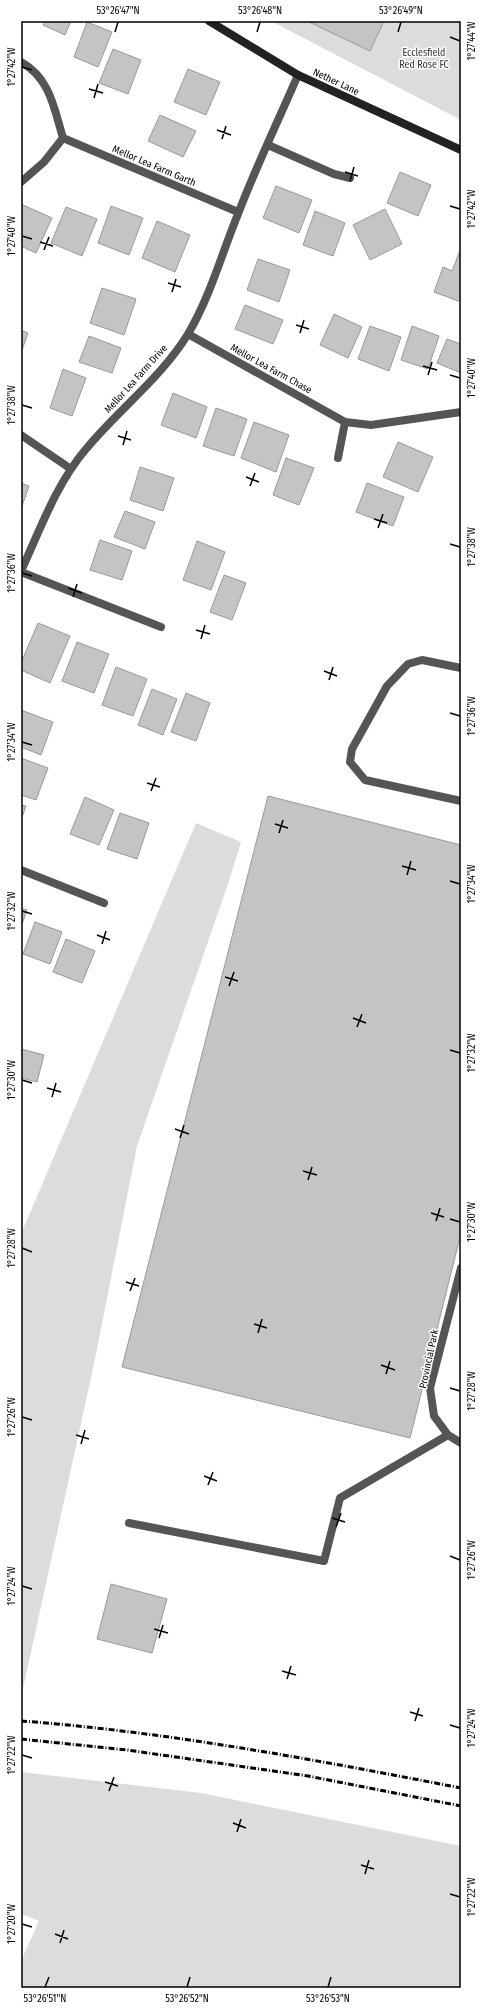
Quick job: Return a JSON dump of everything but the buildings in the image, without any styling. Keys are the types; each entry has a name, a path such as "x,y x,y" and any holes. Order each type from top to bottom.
{"main road":[{"name":"Nether Lane","path":"209,21 298,76 461,150"}],"street":[{"path":"21,62 40,76 48,89 63,138 44,162 21,182"},
{"name":"Mellor Lea Farm Drive","path":"161,627 21,572 55,497 71,470 86,449 168,360 188,334 202,304 238,212 298,76"},
{"name":"Mellor Lea Farm Garth","path":"63,138 238,212"},
{"path":"268,144 334,174 350,178"},
{"name":"Mellor Lea Farm Chase","path":"188,334 345,422 371,425 461,412"},
{"path":"338,458 345,422"},
{"path":"21,435 71,470"},
{"path":"461,668 422,660 408,664 387,686 352,749 350,762 365,780 461,801"},
{"path":"21,870 104,903"},
{"name":"Provincial Park","path":"461,1268 430,1388 434,1416 448,1435 461,1444"},
{"path":"129,1523 324,1561 340,1498 448,1435"}],"green space":[{"name":"Ecclesfield Red Rose FC","path":"271,21 461,21 461,120"},
{"path":"196,823 241,842 228,884 137,1146 95,1359 21,1698 21,1234"},
{"path":"21,1772 201,1793 461,1846 461,1988 21,1988 21,1961 39,1921 21,1914"}],"railway":[{"path":"21,1721 132,1732 242,1748 461,1788"},
{"path":"21,1739 127,1750 308,1776 461,1806"}]}
